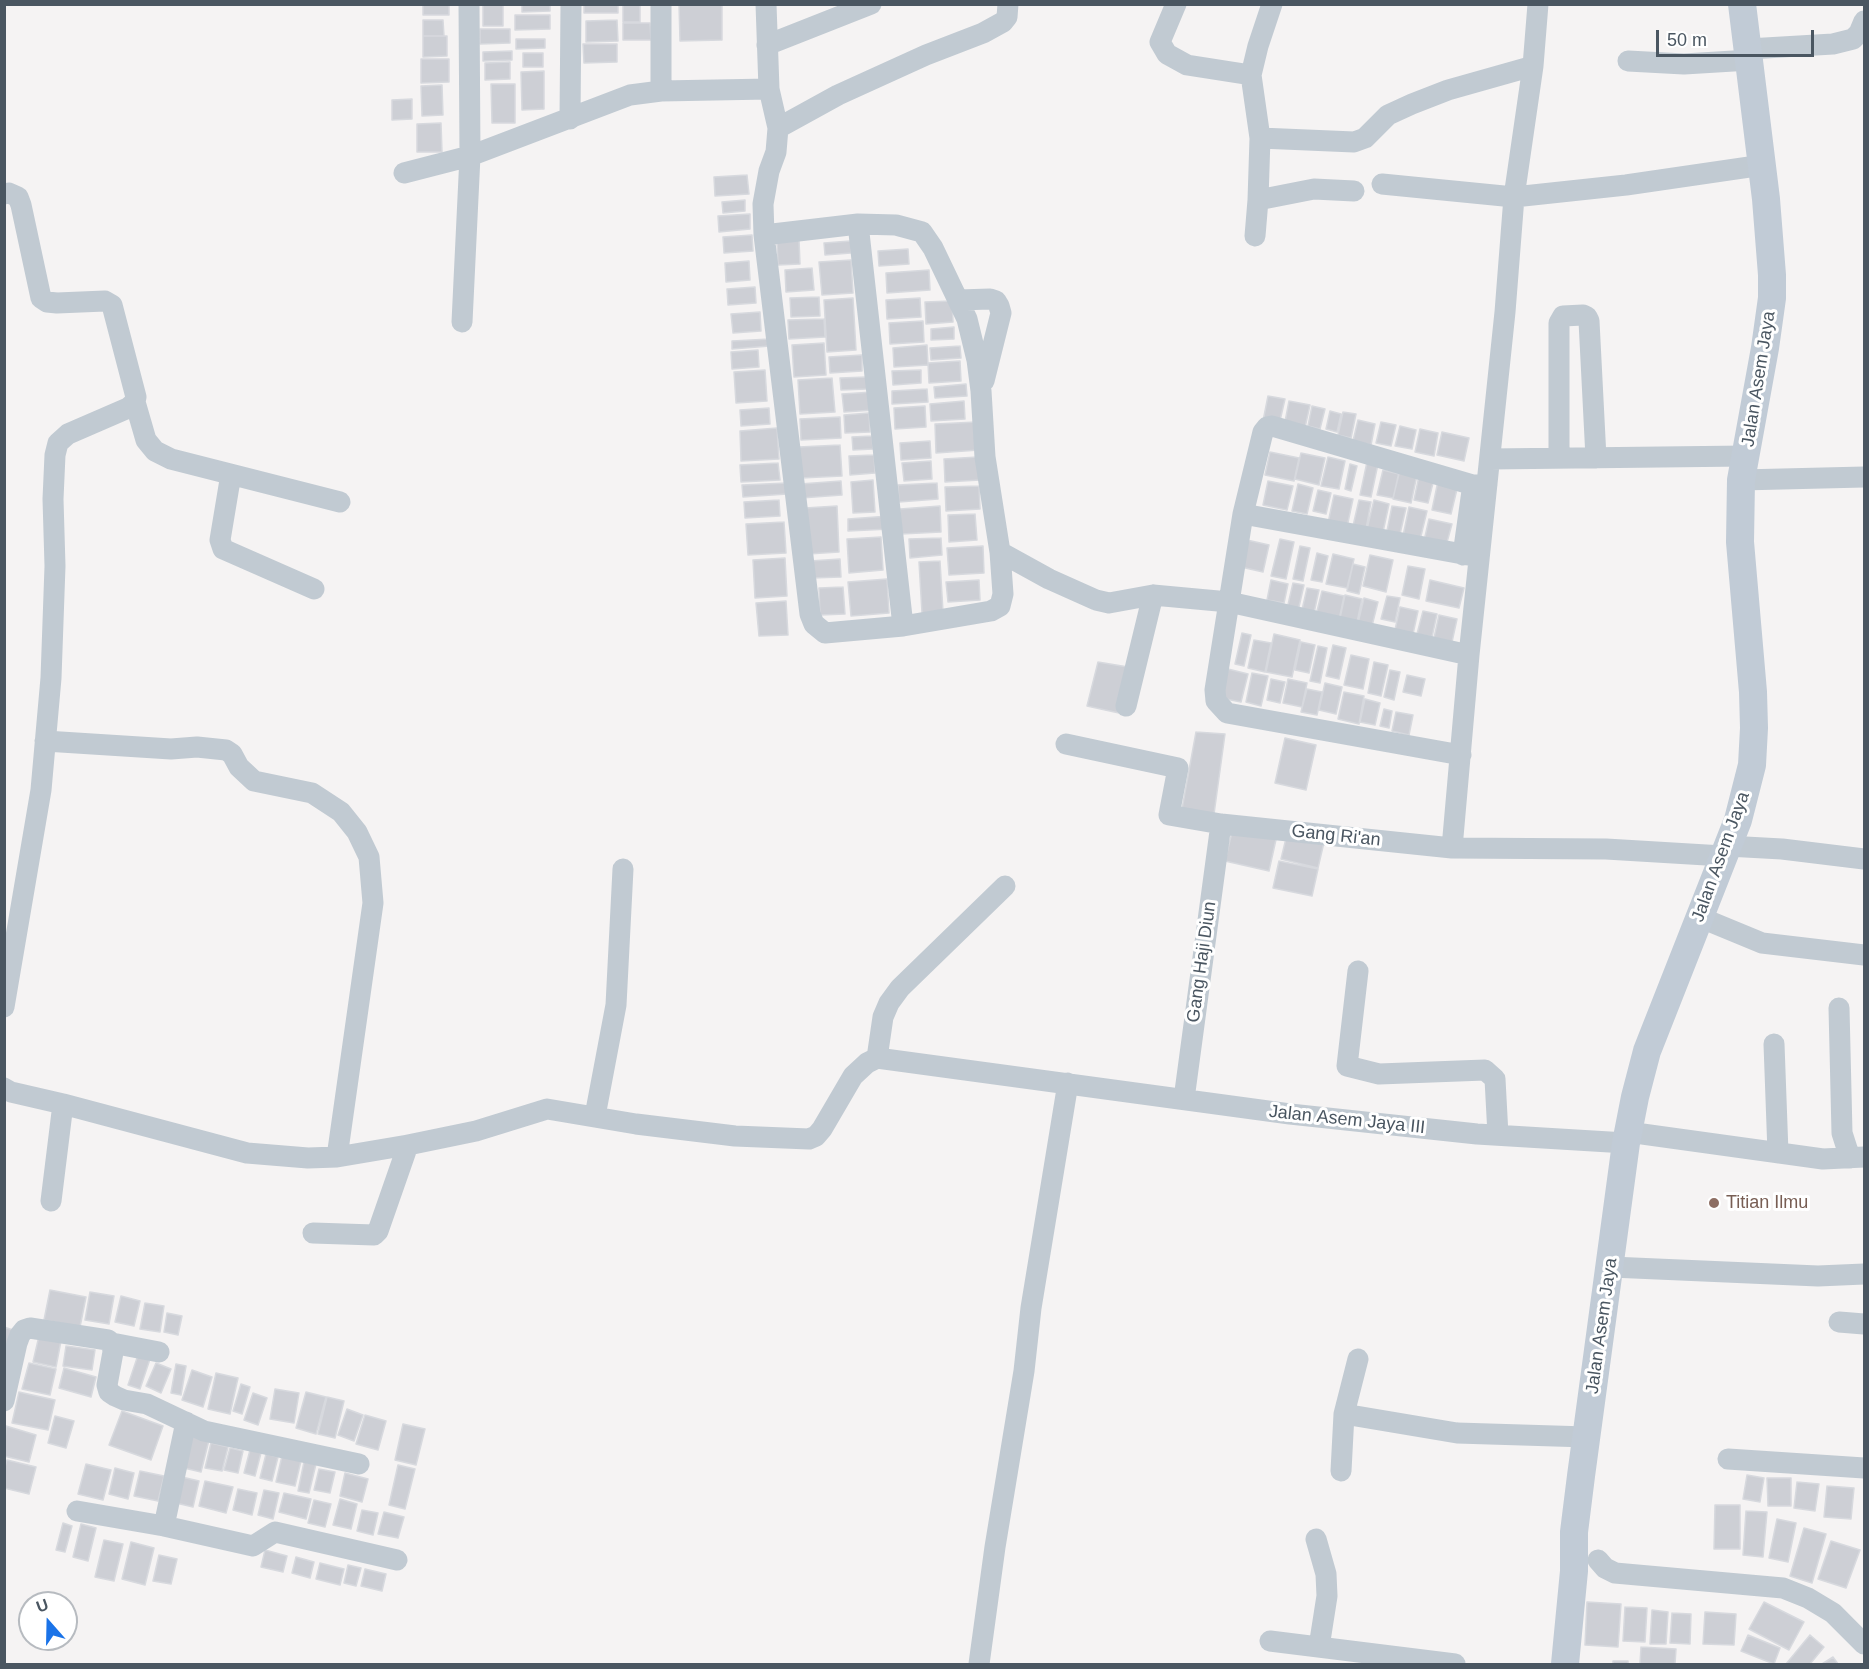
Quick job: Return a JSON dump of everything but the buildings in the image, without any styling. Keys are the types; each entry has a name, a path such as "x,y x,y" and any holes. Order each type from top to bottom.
{"main road":[{"name":"Jalan Asem Jaya","path":"1565,1665 1574,1571 1574,1532 1627,1137 1647,1051 1725,851 1746,793 1752,765 1754,728 1748,611 1740,542 1744,468 1772,298 1770,245 1762,165 1742,4"}],"street":[{"path":"462,322 470,156 469,4"},
{"path":"570,119 571,4"},
{"path":"661,4 661,91"},
{"path":"764,235 858,224 896,225 922,232 933,248 967,319 977,360 985,458 1000,552 1003,594 1000,606 983,614 903,626 825,633 814,624 810,614 764,235 763,204 776,152 778,128 769,89 766,4"},
{"path":"767,45 871,4"},
{"path":"778,128 838,95 926,55 996,27 1007,17 1008,4"},
{"path":"1176,4 1160,42 1167,54 1187,65 1251,75"},
{"path":"1255,236 1260,138 1251,75 1272,4"},
{"path":"1452,848 1469,655 1471,556 1480,485 1490,459 1514,197 1533,66 1538,4"},
{"path":"1628,61 1684,64 1833,44 1853,39 1859,33 1864,21"},
{"path":"1260,138 1354,142 1365,138 1388,115 1412,104 1448,90 1533,66"},
{"path":"404,173 470,156 630,95 661,91 769,89"},
{"path":"1382,184 1514,197 1626,185 1762,165"},
{"path":"1258,200 1314,189 1354,191"},
{"path":"4,194 9,193 18,197 21,205 41,298 47,302 57,303 105,301 112,304 135,389 135,402 146,440 154,451 171,459 340,502"},
{"path":"858,224 903,626"},
{"path":"959,300 990,299 996,301 999,306 1000,314 981,391"},
{"path":"1559,457 1559,323 1563,316 1583,315 1589,321 1596,458"},
{"path":"4,1007 41,790 51,678 55,566 53,499 55,455 58,443 68,434 119,412 135,402"},
{"path":"1461,755 1227,713 1216,701 1215,690 1243,514 1263,432 1267,427 1272,426 1480,485"},
{"path":"1490,459 1596,458 1864,477"},
{"path":"231,474 220,540 223,549 314,589"},
{"path":"1243,514 1471,556"},
{"path":"1000,552 1049,579 1096,600 1116,602 1153,595 1229,602 1469,655"},
{"path":"1126,706 1153,595"},
{"path":"45,741 226,750 254,781 312,793 341,812 357,832 369,857 373,903 337,1157"},
{"name":"Gang Ri'an","path":"1066,744 1178,768 1169,815 1221,824 1452,848 1725,851 1782,849 1864,859"},
{"name":"Gang Haji Diun","path":"1184,1099 1221,824"},
{"path":"595,1116 616,1005 624,869"},
{"path":"4,1088 11,1092 247,1154 308,1158 337,1157 408,1145 476,1131 547,1109 636,1124 735,1136 809,1138 816,1136 822,1129 853,1076 867,1063 877,1058 883,1017 894,996 1005,886"},
{"path":"1699,917 1762,943 1864,955"},
{"path":"1358,971 1347,1066 1379,1074 1485,1070 1495,1079 1498,1135"},
{"path":"1839,1008 1842,1133 1857,1157"},
{"path":"1774,1044 1778,1153"},
{"name":"Jalan Asem Jaya III","path":"877,1058 1290,1114 1498,1135 1627,1137 1823,1159 1857,1157"},
{"path":"979,1665 995,1546 1024,1371 1031,1308 1068,1083"},
{"path":"51,1201 63,1104"},
{"path":"314,1233 374,1235 378,1231 408,1145"},
{"path":"1611,1267 1818,1276 1864,1274"},
{"path":"1839,1322 1864,1324"},
{"path":"4,1401 20,1335 24,1330 30,1328 108,1340 112,1343 159,1352"},
{"path":"112,1343 108,1392 124,1400 147,1404 204,1431 218,1435 358,1464"},
{"path":"1341,1471 1344,1414 1358,1359"},
{"path":"1344,1414 1457,1432 1587,1437"},
{"path":"164,1526 186,1422"},
{"path":"1728,1459 1864,1468"},
{"path":"77,1511 164,1526 253,1546 275,1532 397,1560"},
{"path":"1316,1539 1326,1574 1327,1596 1318,1647"},
{"path":"1598,1560 1605,1568 1615,1573 1783,1588 1808,1598 1833,1613 1864,1644"},
{"path":"1270,1641 1455,1665"}],"place":[{"name":"Titian Ilmu","path":"1714,1203"}]}
